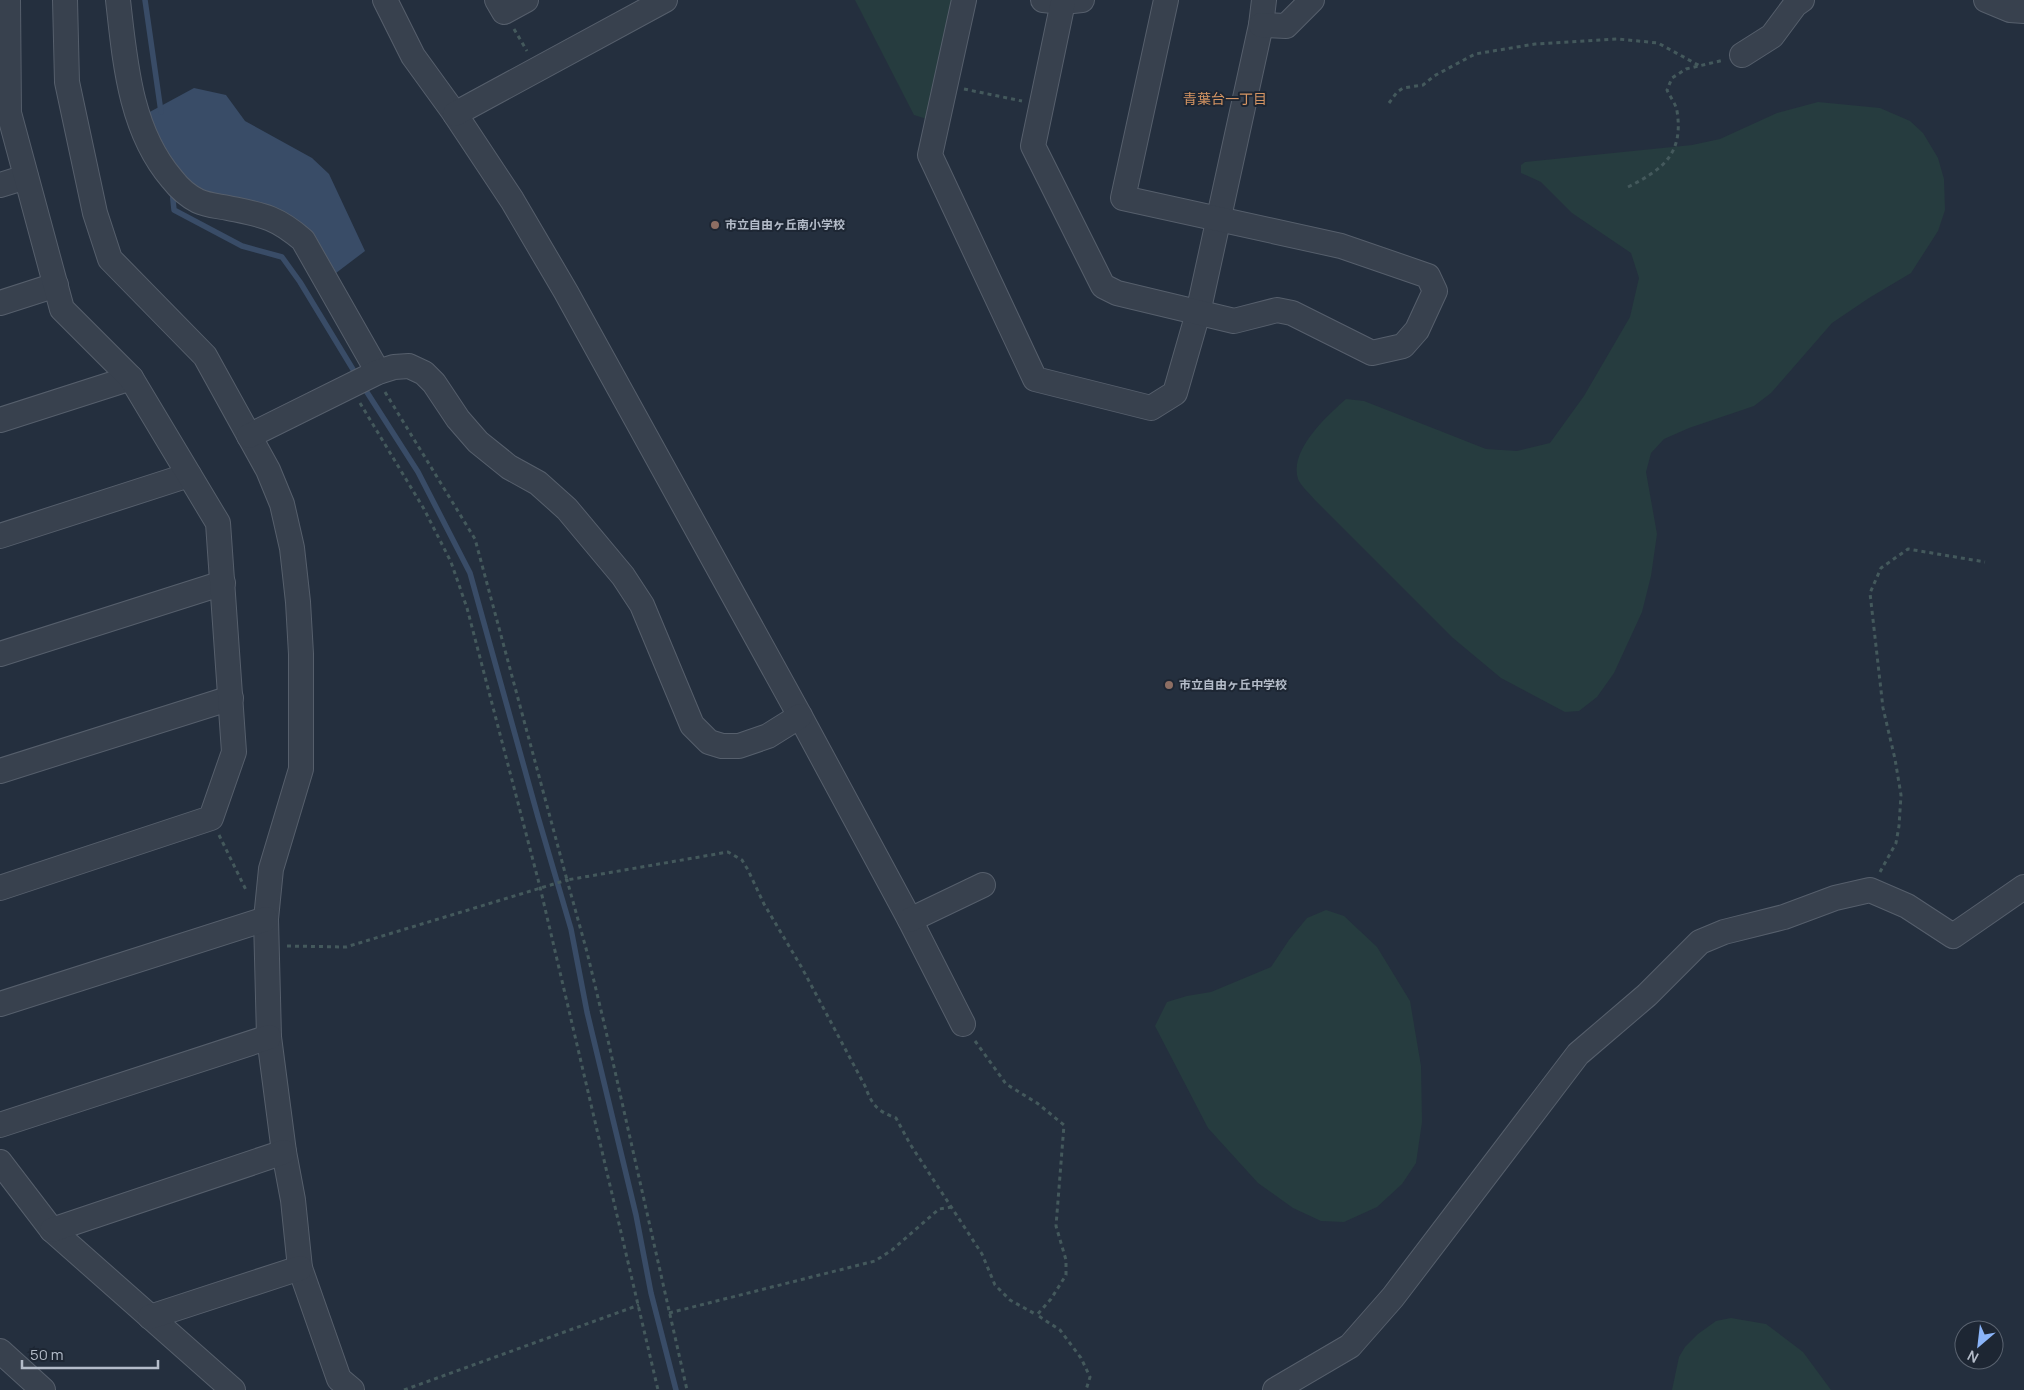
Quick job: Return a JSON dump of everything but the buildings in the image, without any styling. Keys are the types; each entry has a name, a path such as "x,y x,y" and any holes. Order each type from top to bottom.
{"street":[{"path":"0,888 211,818 234,752 218,523 131,378 62,309 9,113 8,0"},
{"path":"65,0 66,82 95,212 110,259 205,356 268,470 282,504 292,548 301,654 301,768 270,868 266,919 269,1037 284,1152 293,1200 300,1268 340,1386"},
{"path":"118,0 125,62 140,125 159,164 182,190 199,202 262,214 284,224 303,240 378,372"},
{"path":"125,62 134,40 132,0"},
{"path":"385,0 413,56 455,114 512,200 566,292 800,716 910,920 963,1024"},
{"path":"501,6 526,0"},
{"path":"455,114 665,0"},
{"path":"964,0 930,155 1035,379 1151,408 1175,393 1198,313 1264,0"},
{"path":"1063,1 1034,146 1103,286 1117,293 1234,321 1277,310 1292,313 1372,354 1403,346 1417,330 1435,291 1428,276 1341,246 1123,198 1166,0"},
{"path":"1260,25 1286,26 1312,0"},
{"path":"1742,55 1772,36 1795,5 1802,0"},
{"path":"1986,0 2010,10 2024,11"},
{"path":"0,185 26,177"},
{"path":"0,303 56,285"},
{"path":"249,436 351,388 378,372 394,367 409,366 424,373 434,383 458,419 478,442 508,467 538,483 567,510 624,576 642,605 692,725 709,742 722,746 739,746 768,736 800,716"},
{"path":"0,420 131,378"},
{"path":"0,536 189,475"},
{"path":"0,654 223,583"},
{"path":"0,771 231,698"},
{"path":"910,920 983,885"},
{"path":"1275,1390 1350,1346 1393,1297 1578,1054 1647,995 1700,942 1724,932 1784,916 1835,898 1870,890 1907,906 1953,936 2024,887"},
{"path":"0,1004 266,919"},
{"path":"0,1125 269,1037"},
{"path":"52,1230 284,1152"},
{"path":"3,1173 52,1230 233,1390"},
{"path":"150,1316 300,1268"},
{"path":"0,1351 43,1390"}],"path":[{"path":"501,6 537,69"},
{"path":"1389,104 1397,92 1404,88 1423,85 1434,76 1475,54 1535,44 1618,39 1658,43 1676,51 1700,66"},
{"path":"1628,187 1650,176 1673,154 1677,139 1677,110 1667,90 1672,78 1686,69 1742,55"},
{"path":"946,86 1042,105"},
{"path":"378,372 386,395 475,539 605,1027 687,1390"},
{"path":"351,388 424,508 451,562 467,608 540,887 640,1305 658,1390"},
{"path":"1870,890 1896,843 1900,826 1901,795 1883,708 1870,593 1881,568 1908,549 1984,562"},
{"path":"211,818 255,909 266,919"},
{"path":"267,945 346,947 567,880 728,852 742,860 764,904 802,968 865,1086 870,1100 881,1113 896,1118 910,1144 982,1254 995,1285 1010,1300 1060,1330 1081,1358 1090,1377 1086,1390"},
{"path":"963,1024 1006,1084 1037,1103 1064,1125 1056,1226 1066,1260 1066,1275 1051,1299 1037,1315"},
{"path":"669,1314 875,1260 892,1250 939,1209 952,1207"},
{"path":"404,1390 640,1305"}],"green space":[{"path":"855,0 956,0 930,120 914,115"},
{"path":"1818,102 1880,108 1910,121 1923,133 1938,158 1944,179 1945,210 1938,231 1911,273 1832,323 1771,393 1754,406 1689,428 1664,439 1651,453 1646,472 1657,534 1651,576 1642,612 1614,673 1597,697 1579,711 1565,712 1501,678 1453,638 1303,487 1298,479 1299,457 1311,434 1346,399 1364,401 1486,449 1517,451 1550,443 1584,396 1630,317 1639,278 1631,253 1572,213 1541,182 1521,173 1521,165 1525,162 1692,145 1720,139 1777,113"},
{"path":"1326,910 1344,916 1377,947 1410,1001 1421,1066 1422,1122 1416,1163 1402,1184 1377,1207 1344,1222 1321,1221 1293,1208 1258,1183 1208,1128 1155,1026 1167,1002 1211,992 1271,967 1307,918"},
{"path":"1731,1318 1766,1324 1803,1352 1831,1390 1672,1390 1679,1357 1685,1347 1698,1334 1716,1321"}],"water":[{"path":"194,88 226,95 245,121 312,158 329,174 365,251 336,273 293,217 273,207 202,192 181,179 146,114"}],"waterway":[{"path":"145,0 161,112"},
{"path":"172,190 174,210 242,246 282,257 300,282 357,376"},
{"path":"363,386 418,472 470,573 571,929 587,1012 636,1215 651,1293 676,1390"}],"place":[{"name":"市立自由ヶ丘南小学校","path":"715,225"},
{"name":"市立自由ヶ丘中学校","path":"1169,685"}],"district":[{"name":"青葉台一丁目","path":"1225,99"}]}
